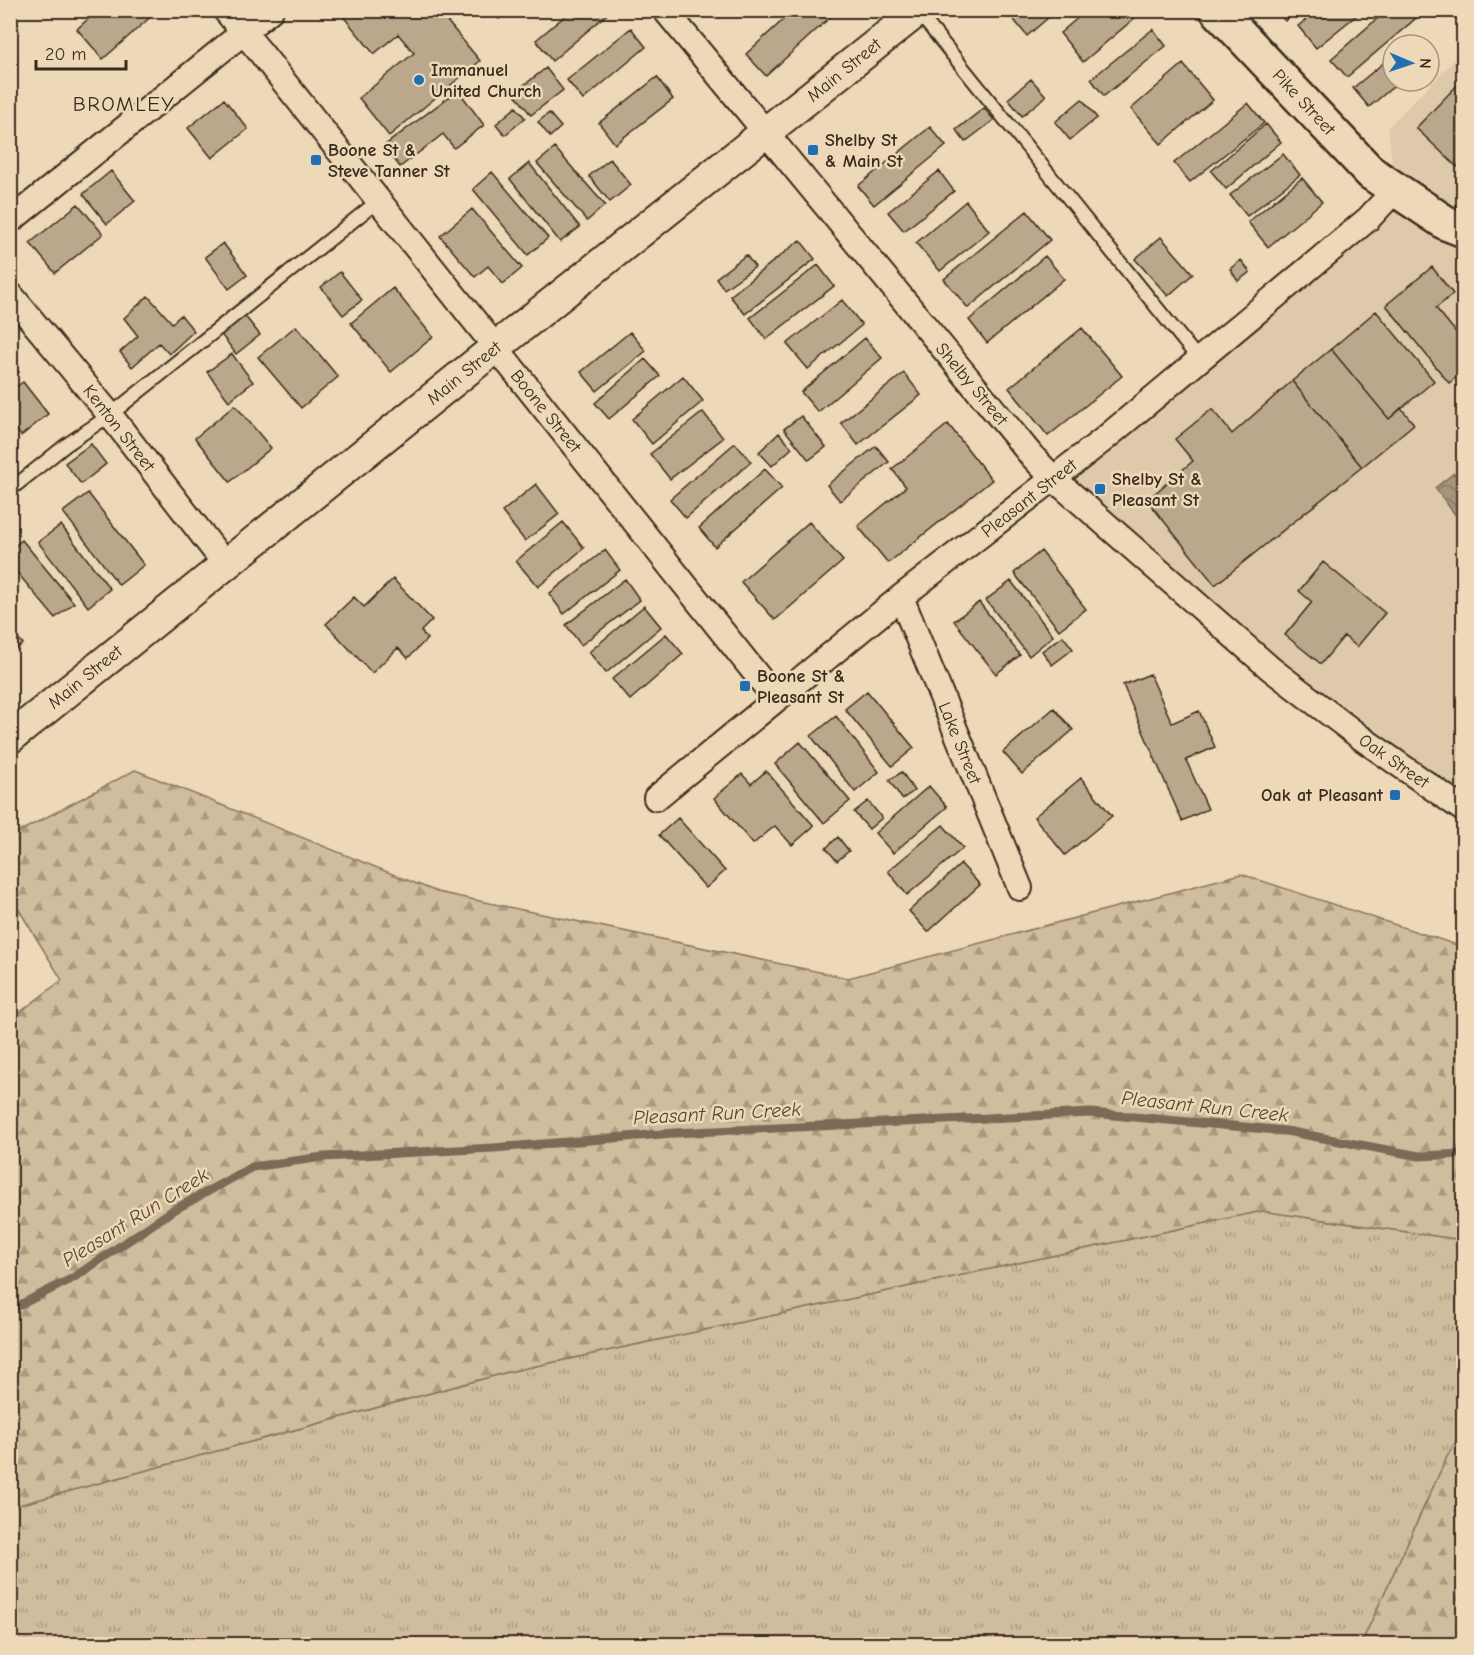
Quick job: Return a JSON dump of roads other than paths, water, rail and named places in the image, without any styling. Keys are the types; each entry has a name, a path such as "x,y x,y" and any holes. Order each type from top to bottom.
{"main road":[{"name":"Pike Street","path":"1217,10 1371,173 1446,223 1464,230"}],"street":[{"name":"Boone Street","path":"225,10 776,699"},
{"path":"10,221 271,10"},
{"name":"Shelby Street","path":"665,10 1031,455 1053,478 1271,669 1325,710"},
{"name":"Main Street","path":"10,738 918,11"},
{"name":"Pleasant Street","path":"656,798 901,597 1104,441 1368,219 1395,190"},
{"name":"Kenton Street","path":"10,294 110,415 225,564"},
{"name":"Lake Street","path":"901,597 1020,888"},
{"name":"Oak Street","path":"1325,710 1464,810"}],"lane":[{"path":"918,11 1200,361"},
{"path":"10,490 66,445 110,415 378,201"}],"water":[{"path":"1454,473 1463,486 1463,525 1435,488"}],"waterway":[{"name":"Pleasant Run Creek","path":"10,1310 73,1278 172,1211 252,1167 323,1157 494,1148 674,1133 1091,1113 1286,1131 1419,1156 1464,1154"}],"place":[{"name":"Immanuel United Church","path":"419,80"},
{"name":"Shelby St & Main St","path":"813,150"},
{"name":"Boone St & Steve Tanner St","path":"316,160"},
{"name":"Shelby St & Pleasant St","path":"1100,489"},
{"name":"Boone St & Pleasant St","path":"745,686"},
{"name":"Oak at Pleasant","path":"1395,795"}],"district":[{"name":"BROMLEY","path":"124,104"}]}
